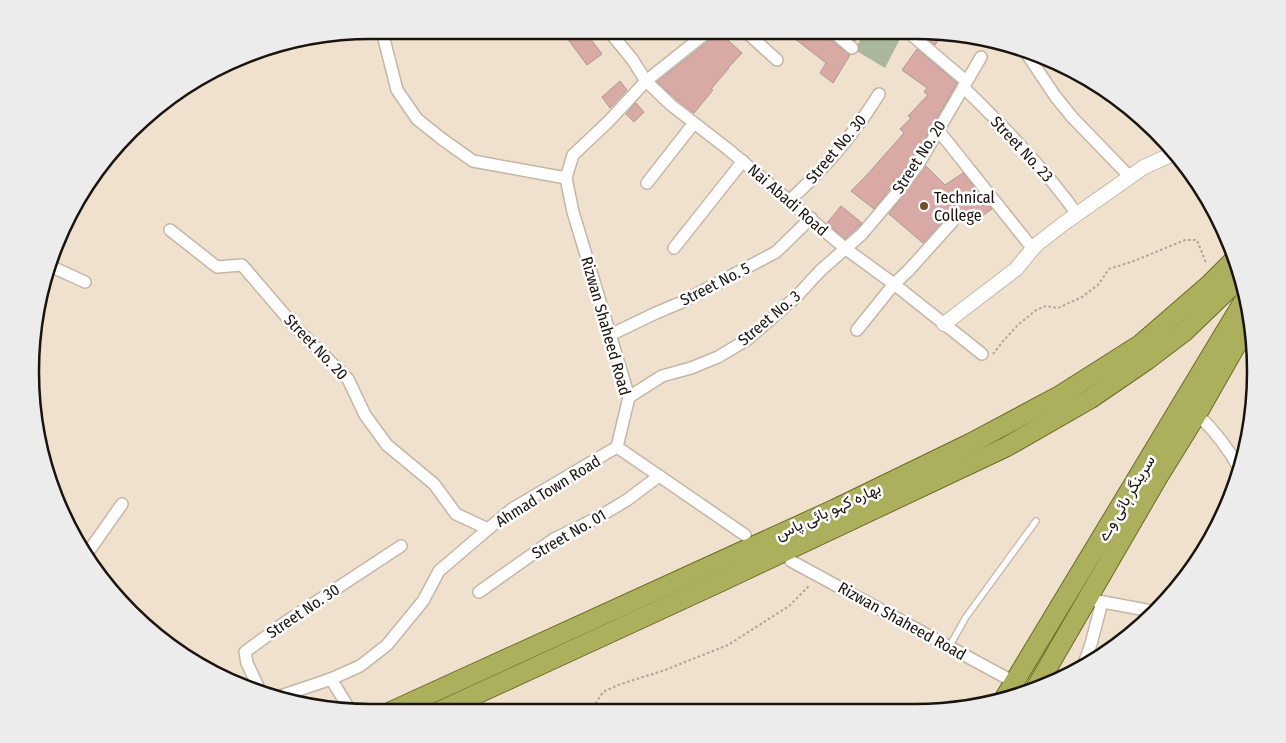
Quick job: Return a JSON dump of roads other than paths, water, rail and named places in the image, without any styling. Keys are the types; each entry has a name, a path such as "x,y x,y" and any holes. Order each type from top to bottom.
{"highway":[{"name":"بھارہ کہو بائی پاس","path":"407,704 835,508 971,443 1059,396 1141,344 1210,285 1230,264"},
{"name":"بھارہ کہو بائی پاس","path":"455,704 1006,447 1090,399 1147,360 1184,332 1235,283"},
{"name":"سرینگر ہائی وے","path":"1009,691 1241,306"},
{"name":"سرینگر ہائی وے","path":"1040,680 1094,600 1158,477 1197,414 1244,331"},
{"path":"1026,661 1044,672"}],"street":[{"path":"384,39 397,90 417,120 473,161 566,178"},
{"name":"Nai Abadi Road","path":"615,39 632,59 646,81 671,105 743,161 846,249 894,284 982,354"},
{"name":"Rizwan Shaheed Road","path":"617,447 629,397 573,212 566,178 572,155 609,121 646,81 699,39"},
{"path":"754,39 777,60"},
{"path":"841,39 852,48"},
{"name":"Street No. 23","path":"916,39 965,84 1055,183 1077,214"},
{"name":"Street No. 20","path":"846,249 862,234 918,165 981,58"},
{"path":"1031,60 1055,96 1072,117 1130,177"},
{"name":"Street No. 30","path":"789,201 811,181 828,161 870,109 879,94"},
{"path":"647,183 694,123"},
{"path":"938,130 1033,249"},
{"path":"944,324 1016,269 1033,249 1062,224 1144,167 1168,156"},
{"path":"674,248 743,161"},
{"name":"Street No. 5","path":"610,335 682,302 770,256 792,239 810,218"},
{"path":"857,330 894,284 953,222"},
{"name":"Street No. 20","path":"170,230 217,267 242,265 296,328 348,379 365,415 387,445 434,484 456,514 488,528"},
{"name":"Street No. 3","path":"629,397 662,376 691,368 718,357 748,339 796,297 821,270 846,249"},
{"path":"55,268 85,282"},
{"path":"1197,414 1210,426 1235,462"},
{"path":"617,447 745,535"},
{"name":"Ahmad Town Road","path":"288,694 331,679 360,666 387,645 423,601 439,571 488,528 512,509 617,447"},
{"name":"Street No. 01","path":"479,592 554,539 597,518 627,500 658,476"},
{"path":"90,549 122,504"},
{"name":"Street No. 30","path":"257,684 247,663 245,652 280,626 401,546"},
{"name":"Rizwan Shaheed Road","path":"791,561 1014,682"},
{"path":"1087,656 1091,644 1094,600 1147,610"},
{"path":"331,679 346,703"}],"lane":[{"path":"949,647 966,617 1036,521"}],"place":[{"name":"Technical College","path":"924,206"}]}
